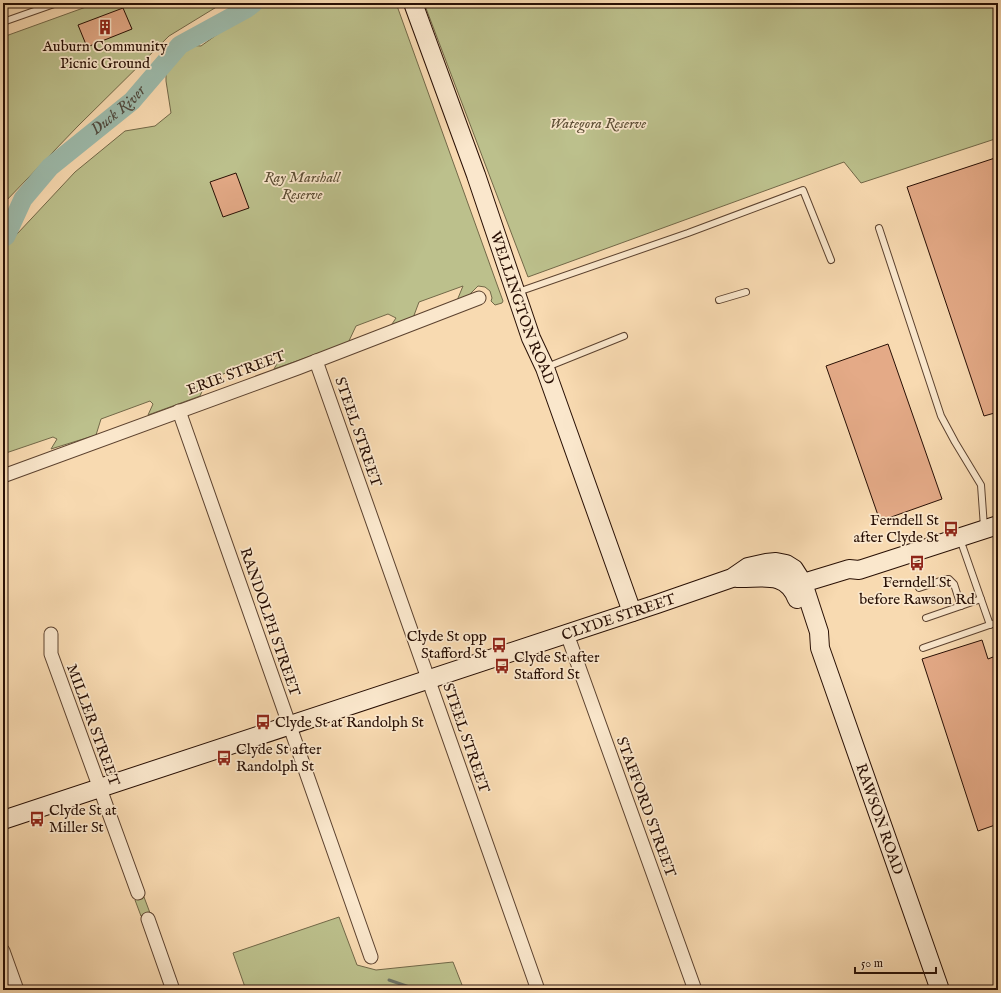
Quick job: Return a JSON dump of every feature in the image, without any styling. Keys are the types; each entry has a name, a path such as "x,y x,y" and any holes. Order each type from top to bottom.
{"main road":[{"name":"WELLINGTON ROAD","path":"413,3 476,175 531,338 545,368 632,612"},
{"path":"799,591 852,578 859,570 991,527"},
{"name":"CLYDE STREET","path":"3,820 732,578 775,578 799,591"},
{"name":"RAWSON ROAD","path":"799,591 810,636 820,648 940,990"}],"street":[{"name":"ERIE STREET","path":"3,476 316,361 479,298"},
{"name":"STEEL STREET","path":"316,361 538,990"},
{"name":"RANDOLPH STREET","path":"179,411 288,725 371,957"},
{"name":"MILLER STREET","path":"51,634 50,654 138,893"},
{"name":"STAFFORD STREET","path":"567,634 695,990"},
{"path":"148,919 173,990"},
{"path":"3,951 17,990"}],"lane":[{"path":"3,22 57,3"},
{"path":"515,293 688,233 803,190 831,260"},
{"path":"879,228 941,416 981,485 991,527"},
{"path":"719,300 746,292"},
{"path":"545,368 624,336"},
{"path":"959,537 990,625"},
{"path":"919,588 949,579 954,584 961,606"},
{"path":"926,618 981,598"},
{"path":"923,648 998,622"}],"green space":[{"path":"85,3 223,3 169,36 78,126 3,204 3,37 86,7"},
{"name":"Ray Marshall Reserve","path":"261,3 396,3 503,301 502,303 495,305 491,301 492,298 490,291 485,287 478,286 465,299 456,303 463,286 419,302 413,318 390,327 396,318 388,314 356,326 348,343 274,369 280,358 274,355 207,380 200,396 148,415 153,404 150,401 101,419 96,435 51,449 57,439 53,437 3,454 3,249 75,172 125,131 155,126 171,113 166,81 166,66 173,58 190,47 201,46"},
{"name":"Wategora Reserve","path":"424,3 998,3 998,138 861,183 844,162 528,277"},
{"path":"144,897 150,913 141,916 135,900"},
{"path":"339,917 357,965 376,970 453,962 464,990 246,990 233,953"}],"building":[{"name":"Auburn Community Picnic Ground","path":"123,8 132,29 87,47 78,25"},
{"path":"998,157 998,412 984,416 907,187"},
{"path":"236,173 249,208 223,217 210,182"},
{"path":"888,344 942,499 880,521 826,366"},
{"path":"982,640 988,659 998,655 998,824 978,831 922,659"}],"waterway":[{"name":"Duck River","path":"3,238 6,236 23,199 50,167 132,101 180,45 246,9 254,3"},
{"path":"389,980 418,990"}],"place":[{"name":"Auburn Community Picnic Ground","path":"105,27"},
{"name":"Ferndell St after Clyde St","path":"951,529"},
{"name":"Ferndell St before Rawson Rd","path":"917,563"},
{"name":"Clyde St opp Stafford St","path":"499,645"},
{"name":"Clyde St after Stafford St","path":"502,666"},
{"name":"Clyde St at Randolph St","path":"263,722"},
{"name":"Clyde St after Randolph St","path":"224,758"},
{"name":"Clyde St at Miller St","path":"37,819"}]}
